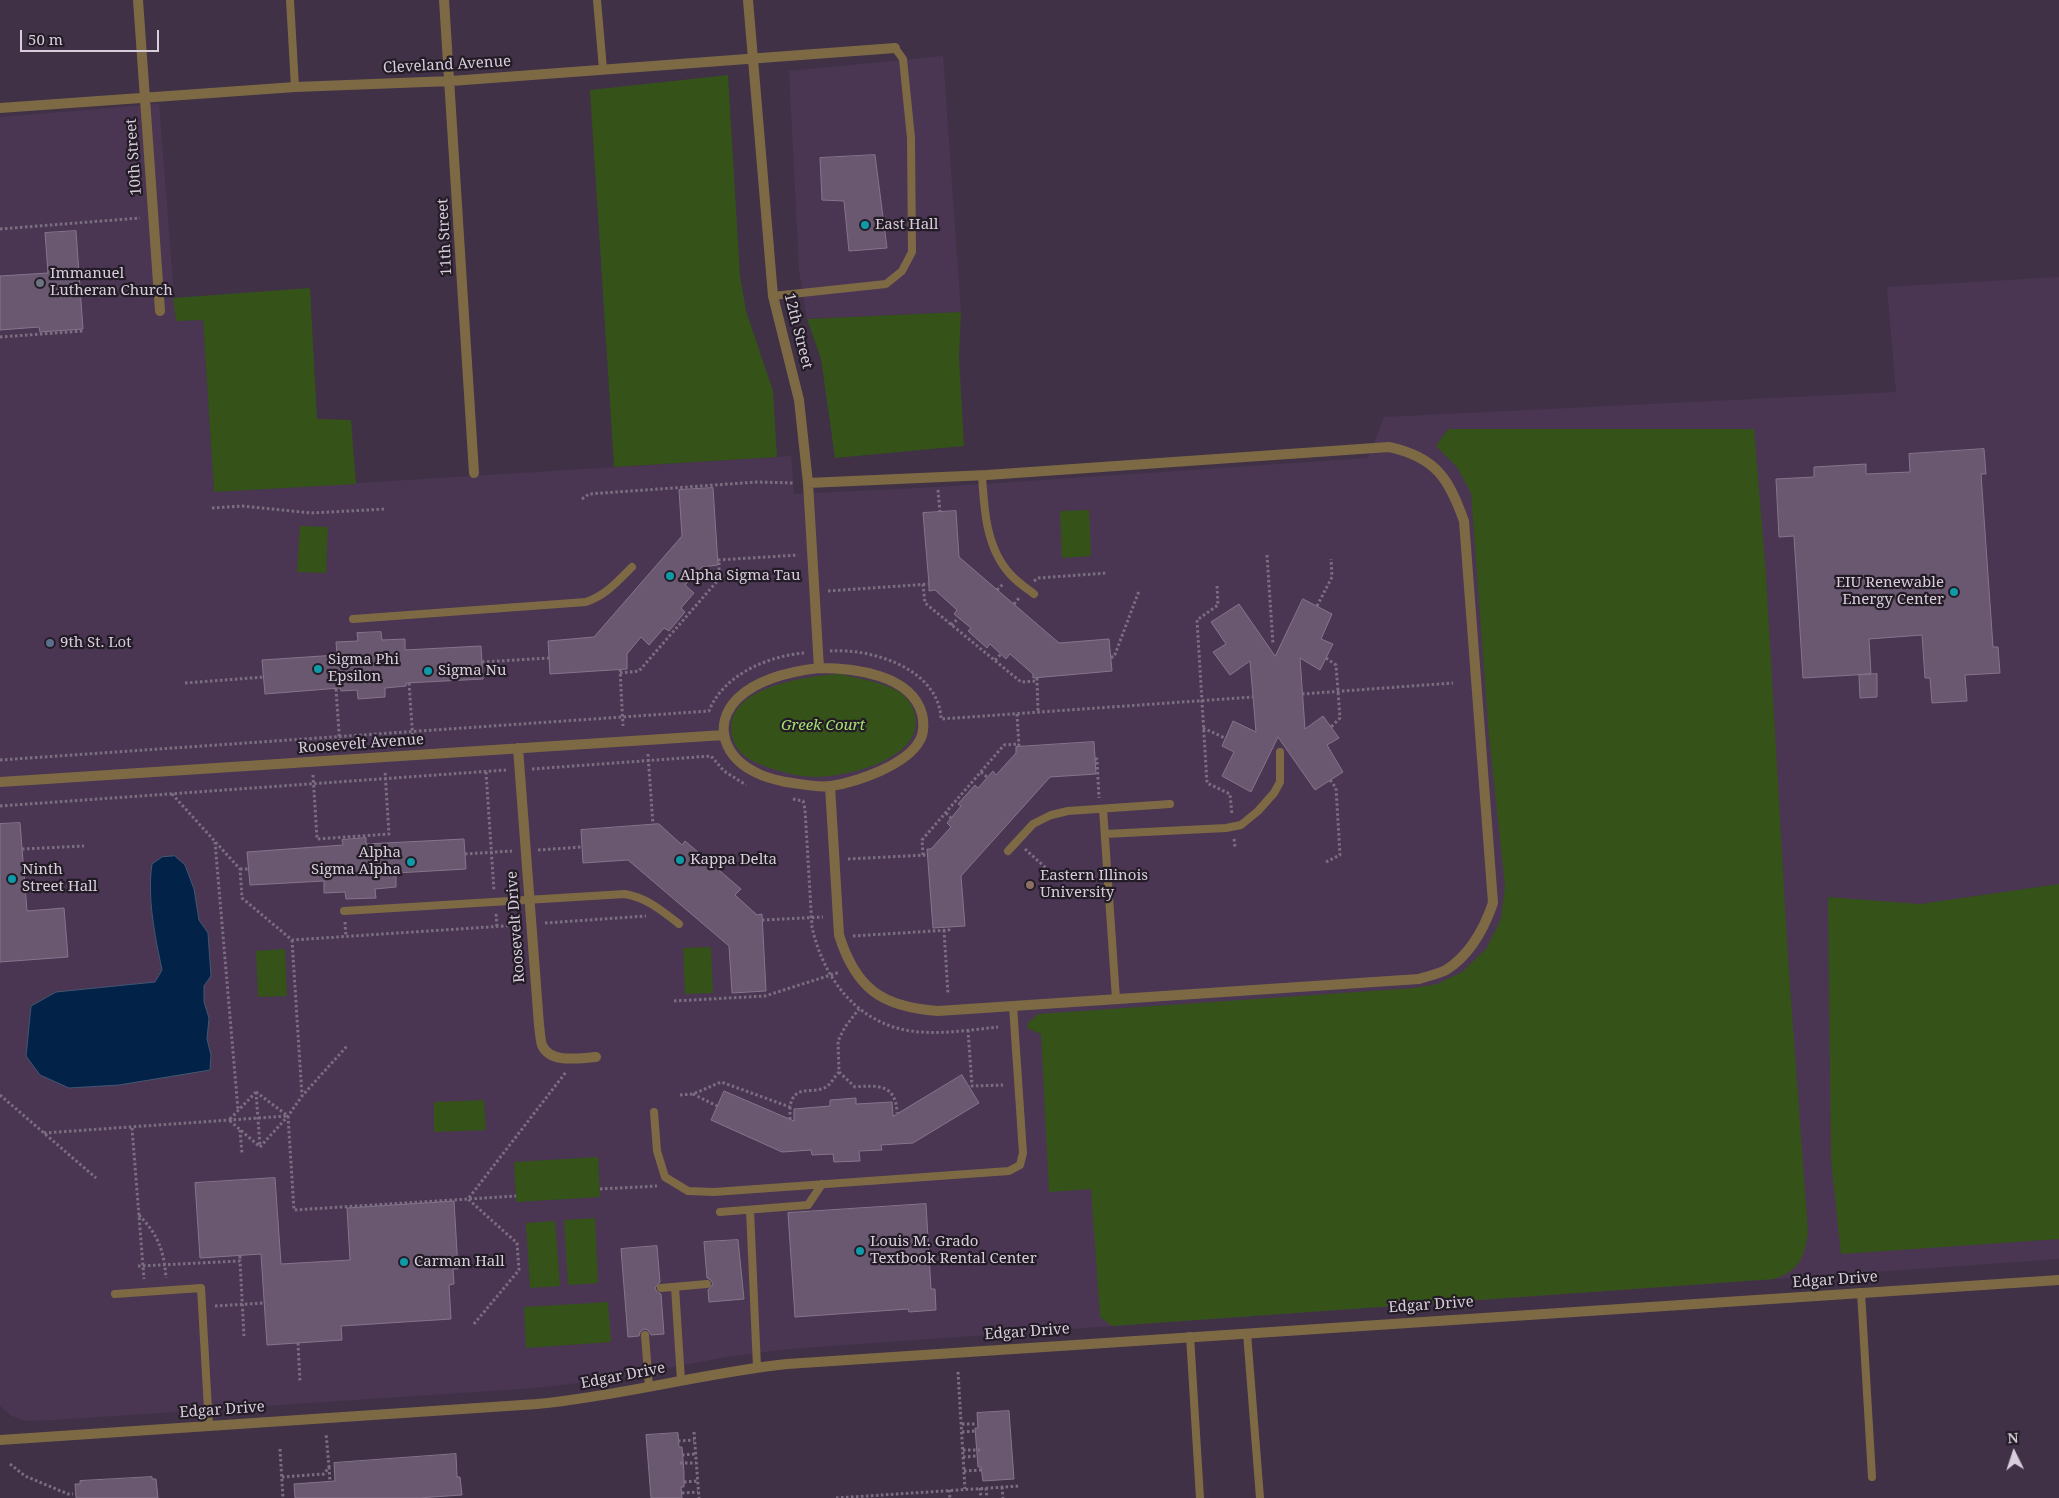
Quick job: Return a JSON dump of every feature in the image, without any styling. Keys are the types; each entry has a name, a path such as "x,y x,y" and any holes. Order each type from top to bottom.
{"street":[{"name":"10th Street","path":"138,0 160,311"},
{"name":"11th Street","path":"444,0 451,81 474,473"},
{"name":"12th Street","path":"748,0 773,296 799,400 808,482 819,668"},
{"name":"Cleveland Avenue","path":"0,108 295,87 451,81 752,57 894,48"},
{"path":"808,482 982,475 1388,447 1408,451 1444,476 1455,494 1464,521 1493,902 1486,923 1474,943 1445,970 1419,979 938,1011 912,1009 872,992 857,974 846,956 839,935 830,786"},
{"path":"819,668 838,668 876,674 894,682 910,694 920,706 923,721 921,739 913,749 897,762 860,778 830,786 798,784 758,774 737,760 729,749 723,725 728,710 739,697 753,688 791,672 819,668"},
{"name":"Roosevelt Avenue","path":"0,782 724,735"},
{"name":"Roosevelt Drive","path":"518,748 542,1045 548,1054 554,1057 596,1057"},
{"name":"Edgar Drive","path":"0,1440 537,1404 585,1399 757,1367 1190,1336 2059,1280"}],"lane":[{"path":"290,0 295,87"},
{"path":"597,0 603,69"},
{"path":"773,296 886,284 902,271 912,252 911,138 903,59 894,48"},
{"path":"982,475 988,528 996,554 1010,574 1031,592"},
{"path":"353,619 586,602 599,598 632,567"},
{"path":"1105,834 1241,825 1258,811 1274,793 1280,782 1280,752"},
{"path":"1008,851 1033,824 1051,815 1068,811 1170,804"},
{"path":"1101,809 1105,834 1116,999"},
{"path":"344,911 625,894 639,897 654,904 679,924"},
{"path":"654,1112 660,1166 664,1177 688,1191 702,1192 1009,1171 1020,1165 1023,1152 1013,1006"},
{"path":"720,1212 808,1205 822,1184"},
{"path":"750,1210 757,1367"},
{"path":"661,1288 707,1284"},
{"path":"675,1287 681,1380"},
{"path":"115,1294 201,1288 209,1426"},
{"path":"1861,1292 1872,1477"},
{"path":"1247,1333 1260,1498"},
{"path":"645,1335 648,1387"},
{"path":"1190,1336 1200,1498"}],"path":[{"path":"0,229 140,218"},
{"path":"80,291 158,285"},
{"path":"0,337 83,331"},
{"path":"582,499 589,494 667,488 757,482 808,482"},
{"path":"938,487 940,512"},
{"path":"212,508 242,506 311,513 386,509"},
{"path":"624,726 620,671 639,671 719,579 718,560 798,555"},
{"path":"1267,555 1273,644"},
{"path":"1317,606 1332,577 1331,559"},
{"path":"1014,604 1031,592 1038,578 1107,573"},
{"path":"923,584 925,603 951,625 1021,682 1037,679 1038,712"},
{"path":"828,591 929,584"},
{"path":"1217,586 1218,605 1198,620 1201,701 1207,783 1230,794 1235,847"},
{"path":"1111,657 1114,657 1139,591"},
{"path":"951,625 959,618"},
{"path":"973,643 976,639"},
{"path":"0,760 709,711 721,690 747,671 784,656 837,650 862,654 902,666 919,676 930,686 938,701 941,719 1253,697"},
{"path":"995,660 1001,654"},
{"path":"482,662 549,658"},
{"path":"1326,658 1336,666 1340,718 1331,727"},
{"path":"185,683 264,677"},
{"path":"409,683 413,741"},
{"path":"1302,694 1452,683"},
{"path":"336,689 340,746"},
{"path":"845,859 925,855 922,840 964,794 1004,745 1019,745 1017,714"},
{"path":"1203,728 1225,738"},
{"path":"648,753 653,825"},
{"path":"0,806 711,756 724,771 751,787"},
{"path":"1094,759 1097,759 1101,809"},
{"path":"313,775 317,838 389,834 385,768"},
{"path":"486,772 497,927"},
{"path":"981,772 987,777"},
{"path":"1326,862 1340,855 1336,788 1330,780"},
{"path":"172,794 240,869 242,898 292,940 667,915"},
{"path":"786,798 803,801 815,940 829,975 849,1001 889,1026 900,1029 923,1032 998,1027"},
{"path":"946,813 952,818"},
{"path":"214,842 238,1110"},
{"path":"1017,842 1058,880 1142,873"},
{"path":"22,849 84,846"},
{"path":"240,869 248,869"},
{"path":"762,920 823,917"},
{"path":"852,936 949,930 949,927"},
{"path":"944,930 948,994"},
{"path":"292,940 302,1096"},
{"path":"674,1001 765,996 840,971"},
{"path":"748,992 748,997"},
{"path":"790,1119 791,1100 795,1095 804,1091 825,1088 839,1072 838,1041 845,1027 859,1009"},
{"path":"968,1030 971,1087 1003,1085"},
{"path":"260,1146 348,1045"},
{"path":"468,1199 578,1058"},
{"path":"839,1072 854,1087 878,1085 887,1089 897,1103 897,1113"},
{"path":"680,1094 693,1094 721,1082 790,1107"},
{"path":"229,1120 256,1092"},
{"path":"256,1092 288,1116 294,1210 516,1196"},
{"path":"256,1092 260,1146"},
{"path":"693,1094 717,1106"},
{"path":"0,1095 96,1178"},
{"path":"44,1134 288,1116"},
{"path":"229,1120 260,1146"},
{"path":"132,1128 145,1292"},
{"path":"240,1129 242,1154"},
{"path":"600,1189 675,1184"},
{"path":"468,1199 518,1243 519,1270 474,1324"},
{"path":"139,1215 147,1224 162,1250 166,1291"},
{"path":"240,1256 240,1261"},
{"path":"202,1307 264,1303"},
{"path":"298,1343 300,1382"},
{"path":"958,1372 965,1489"},
{"path":"962,1424 978,1424"},
{"path":"962,1432 975,1431"},
{"path":"694,1432 699,1498"},
{"path":"326,1433 330,1482"},
{"path":"678,1441 694,1440"},
{"path":"280,1449 283,1498"},
{"path":"963,1450 980,1450"},
{"path":"682,1455 696,1454"},
{"path":"963,1457 977,1456"},
{"path":"680,1464 696,1463"},
{"path":"10,1464 25,1476 68,1494 73,1494"},
{"path":"282,1477 324,1474 329,1467"},
{"path":"964,1471 982,1470"},
{"path":"684,1482 697,1481"},
{"path":"836,1498 882,1497 922,1492 1020,1486"},
{"path":"1002,1487 1003,1498"},
{"path":"980,1488 981,1498"},
{"path":"986,1488 987,1498"},
{"path":"949,1490 950,1498"},
{"path":"943,1491 944,1498"},
{"path":"682,1493 698,1492"},
{"path":"922,1492 922,1498"},
{"path":"916,1493 916,1498"}],"shaded area":[{"path":"943,56 961,312 807,319 799,270 789,71"},
{"name":"Eastern Illinois University","path":"159,104 176,320 203,319 214,492 791,456 794,494 938,487 1368,458 1384,417 1896,392 1887,287 2059,277 2059,1259 789,1349 732,1356 596,1381 535,1388 54,1420 26,1421 12,1416 0,1406 0,117"}],"green space":[{"path":"728,75 740,276 746,311 773,391 777,457 614,467 590,90"},
{"path":"310,288 317,419 351,420 356,484 214,492 203,320 176,321 173,298"},
{"path":"961,312 959,358 964,446 835,458 821,359 807,319"},
{"path":"1448,429 1754,429 1766,575 1788,958 1808,1232 1805,1249 1795,1267 1775,1279 1112,1326 1100,1317 1091,1189 1049,1192 1041,1034 1027,1028 1028,1023 1038,1014 1414,988 1437,984 1462,972 1486,949 1501,919 1505,886 1489,736 1471,493 1457,467 1436,446"},
{"path":"1089,510 1091,556 1062,558 1060,511"},
{"path":"300,526 328,527 326,573 297,572"},
{"name":"Greek Court","path":"839,674 887,686 901,693 910,703 915,714 915,730 908,743 896,754 863,769 814,777 766,767 747,758 738,748 732,735 733,719 740,706 753,695 770,687 788,682"},
{"path":"2059,884 2059,1239 1841,1254 1831,1160 1828,897 1920,904"},
{"path":"711,947 713,993 685,994 683,948"},
{"path":"285,949 287,996 258,997 256,951"},
{"path":"484,1100 486,1130 434,1132 434,1102"},
{"path":"598,1157 600,1197 516,1202 514,1162"},
{"path":"595,1218 598,1283 568,1285 564,1220"},
{"path":"555,1221 560,1286 530,1288 526,1223"},
{"path":"608,1302 611,1342 526,1348 524,1307"}],"water":[{"path":"175,856 185,865 194,889 199,920 208,933 211,976 204,986 204,1002 209,1018 207,1039 211,1055 210,1070 119,1085 69,1088 40,1075 26,1056 31,1006 56,992 155,982 162,970 151,904 152,864 162,857"}],"building":[{"name":"East Hall","path":"875,155 887,248 849,251 844,201 822,200 820,158"},
{"name":"Immanuel Lutheran Church","path":"76,231 83,329 40,332 39,327 0,330 0,276 48,273 45,233"},
{"name":"EIU Renewable Energy Center","path":"1984,449 1986,474 1981,474 1993,647 1998,647 2000,673 1965,675 1967,701 1932,703 1930,678 1925,678 1922,635 1869,639 1871,674 1803,678 1794,536 1779,537 1776,479 1814,477 1814,467 1866,464 1866,474 1910,472 1909,454"},
{"name":"Alpha Sigma Tau","path":"713,488 718,565 702,567 685,585 694,593 681,608 685,612 669,631 664,628 649,645 641,637 627,654 627,669 550,674 548,641 594,637 682,536 679,490"},
{"path":"956,511 959,557 1059,643 1109,639 1112,671 1033,678 1033,674 1010,654 1006,659 990,644 987,648 968,631 971,628 954,614 957,610 935,590 929,591 923,513"},
{"path":"1303,599 1332,614 1321,639 1333,644 1320,670 1300,658 1305,729 1323,716 1339,738 1327,745 1343,772 1315,790 1278,737 1251,792 1222,776 1234,752 1222,746 1233,721 1256,732 1250,661 1230,675 1213,652 1226,644 1211,622 1239,604 1275,656"},
{"path":"381,632 382,640 405,639 405,650 481,646 483,679 406,683 406,686 385,688 385,697 358,699 357,690 341,691 340,688 265,694 262,660 337,655 336,642 358,641 357,633"},
{"path":"1877,674 1877,697 1860,698 1859,675"},
{"path":"1094,742 1096,774 1050,777 961,876 965,926 933,928 927,849 931,849 951,827 947,823 961,806 958,804 975,785 978,788 993,771 996,775 1016,753 1016,747"},
{"name":"Ninth Street Hall","path":"20,823 27,911 64,908 68,957 0,962 0,824"},
{"path":"659,824 682,845 685,841 741,889 735,895 757,915 762,914 766,991 732,993 729,946 628,860 583,863 581,830"},
{"path":"366,838 366,844 464,839 466,869 396,873 396,887 375,889 376,898 346,899 345,892 324,893 324,881 250,885 247,852 343,845 342,840"},
{"path":"962,1075 979,1103 913,1143 881,1145 882,1150 859,1151 860,1161 834,1162 833,1154 812,1155 811,1150 782,1152 711,1120 724,1091 794,1121 794,1109 830,1106 830,1100 856,1098 856,1104 892,1102 893,1116"},
{"name":"Carman Hall","path":"275,1178 281,1264 350,1260 347,1208 454,1201 458,1269 453,1269 454,1284 449,1285 451,1319 341,1326 342,1340 267,1345 261,1254 200,1258 195,1183"},
{"name":"Louis M. Grado Textbook Rental Center","path":"926,1204 931,1289 935,1289 936,1310 909,1312 908,1309 795,1317 788,1213"},
{"path":"738,1240 744,1299 709,1302 708,1290 713,1284 707,1278 704,1242"},
{"path":"657,1246 660,1282 655,1288 661,1294 664,1334 651,1335 648,1330 644,1329 640,1332 639,1336 628,1337 621,1249"},
{"path":"1009,1411 1014,1479 983,1481 981,1467 978,1467 975,1428 978,1428 977,1413"},
{"path":"678,1433 679,1447 682,1447 684,1472 684,1487 681,1487 682,1498 651,1498 646,1435"},
{"path":"456,1454 457,1477 460,1477 462,1495 418,1498 295,1498 294,1484 335,1481 334,1463"},
{"path":"152,1477 152,1479 156,1479 158,1498 76,1498 75,1484 80,1484 80,1481"}],"place":[{"name":"East Hall","path":"865,225"},
{"name":"Immanuel Lutheran Church","path":"40,283"},
{"name":"Alpha Sigma Tau","path":"670,576"},
{"name":"EIU Renewable Energy Center","path":"1954,592"},
{"name":"9th St. Lot","path":"50,643"},
{"name":"Sigma Phi Epsilon","path":"318,669"},
{"name":"Sigma Nu","path":"428,671"},
{"name":"Kappa Delta","path":"680,860"},
{"name":"Alpha Sigma Alpha","path":"411,862"},
{"name":"Ninth Street Hall","path":"12,879"},
{"name":"Eastern Illinois University","path":"1030,885"},
{"name":"Louis M. Grado Textbook Rental Center","path":"860,1251"},
{"name":"Carman Hall","path":"404,1262"}]}
